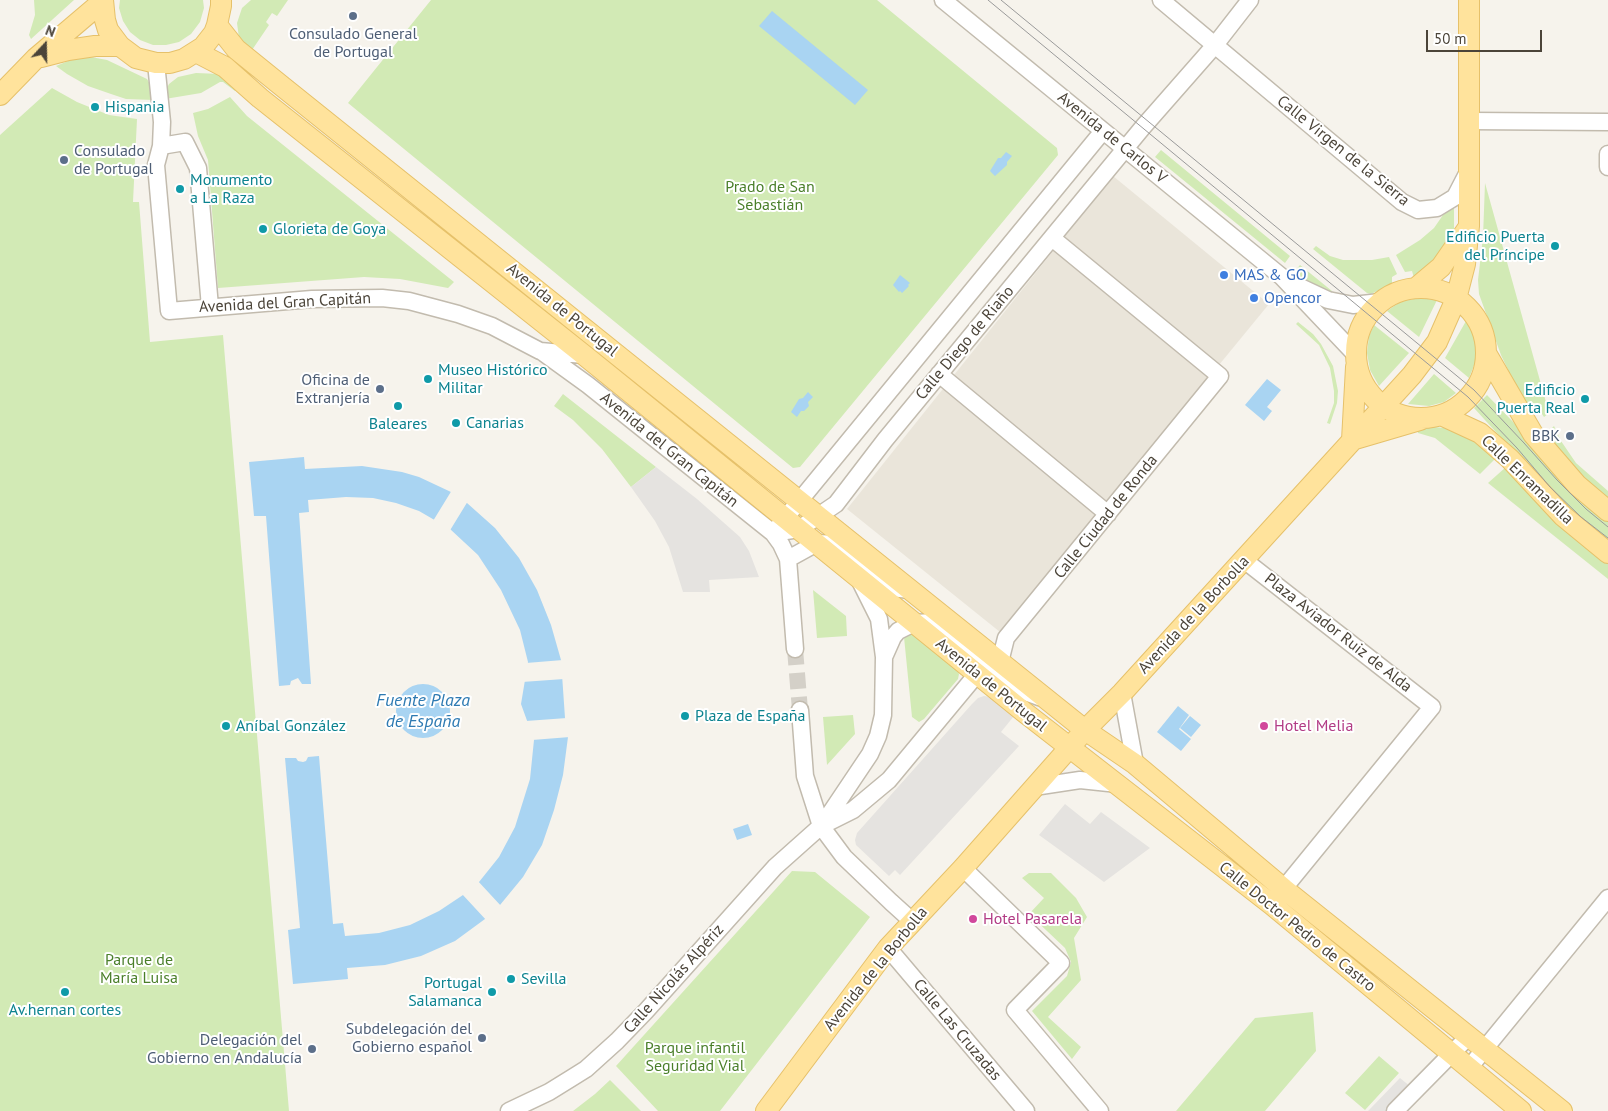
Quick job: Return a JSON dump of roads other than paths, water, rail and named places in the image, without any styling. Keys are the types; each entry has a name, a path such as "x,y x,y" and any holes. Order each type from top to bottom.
{"main road":[{"path":"103,0 103,11 108,30 120,46 136,58 156,63 170,63 184,59 196,52 209,40 219,14 232,0"},
{"path":"0,95 36,58 103,0"},
{"name":"Avenida de la Borbolla","path":"766,1111 888,948 963,868 1084,730 1122,693 1412,375 1437,342 1456,299 1465,264 1469,226 1469,0"},
{"name":"Avenida de Portugal","path":"219,14 236,49 1084,730"},
{"path":"36,58 95,46 120,46"},
{"name":"Avenida de Portugal","path":"196,52 225,67 260,98 584,355 1069,747"},
{"path":"1416,288 1440,267 1469,226"},
{"path":"1416,288 1437,290 1456,299 1468,309 1477,321 1483,335 1486,352 1483,372 1474,390 1456,408 1352,440 1358,333 1368,314 1380,302 1397,292 1416,288"},
{"name":"Calle Enramadilla","path":"1486,352 1533,434 1577,485 1608,510"},
{"path":"1356,359 1361,380 1370,394 1383,406"},
{"name":"Calle Enramadilla","path":"1383,406 1411,417 1434,416 1480,433 1510,459 1563,516 1608,553"},
{"name":"Calle Doctor Pedro de Castro","path":"1084,730 1135,764 1452,1054 1521,1111"},
{"name":"Calle Doctor Pedro de Castro","path":"1069,747 1278,896 1469,1036 1562,1111"}],"street":[{"name":"Avenida de Carlos V","path":"943,0 1282,277 1304,290 1328,300 1352,305 1380,302"},
{"name":"Calle Virgen de la Sierra","path":"1161,0 1402,202 1418,210 1437,208 1455,198 1469,170"},
{"path":"1215,45 1250,0"},
{"name":"Calle Diego de Riaño","path":"792,523 819,516 836,504 939,374 1143,127 1215,45"},
{"path":"156,63 162,122 160,146 185,142 198,168 210,307"},
{"path":"1469,121 1608,122"},
{"name":"Calle Diego de Riaño","path":"792,523 799,500 1103,131"},
{"name":"Avenida del Gran Capitán","path":"160,146 156,165 169,311 312,299 382,298 409,302 458,314 492,326 540,351 588,385 773,533 788,559 795,649"},
{"path":"1608,154 1608,167"},
{"name":"Calle Ciudad de Ronda","path":"1000,662 1006,638 1220,376 1052,238"},
{"name":"Avenida de Carlos V","path":"1282,277 1356,359"},
{"name":"Avenida del Gran Capitán","path":"540,351 584,355"},
{"path":"939,374 1108,514"},
{"path":"773,533 792,523"},
{"path":"788,559 817,544"},
{"name":"Avenida de Portugal","path":"817,544 836,544 891,588 910,590"},
{"name":"Plaza Aviador Ruiz de Alda","path":"1244,560 1432,706 1278,896"},
{"path":"821,826 861,769 878,736 883,715 884,658 880,619 857,577"},
{"name":"Avenida de Portugal","path":"914,623 934,622 1017,689 1048,701"},
{"path":"884,658 893,637 906,626 914,623"},
{"path":"821,826 853,810 889,780 977,674"},
{"path":"1122,693 1135,764"},
{"path":"800,710 805,776 821,826 844,857 912,921"},
{"path":"1034,787 1080,780 1119,784"},
{"name":"Calle Nicolás Alpériz","path":"509,1111 549,1092 586,1069 600,1057 646,1011 775,866 821,826"},
{"path":"963,868 1061,963 1015,1010 1100,1111"},
{"path":"1469,1068 1608,898"},
{"name":"Calle Las Cruzadas","path":"888,948 1026,1111"},
{"path":"1395,1111 1469,1036"}],"water":[{"path":"772,11 868,90 855,105 759,26"},
{"path":"1006,152 1012,156 1007,165 995,176 990,171 998,158 1001,158"},
{"path":"900,275 910,283 902,293 893,285"},
{"path":"1267,379 1281,390 1267,407 1272,411 1264,421 1245,405"},
{"path":"808,392 813,397 808,402 809,406 804,411 801,411 797,417 791,412 799,399 803,398"},
{"path":"304,457 305,469 362,466 402,472 419,477 451,492 467,503 495,528 519,558 537,590 551,625 561,660 568,737 563,775 542,845 523,877 500,905 485,919 455,941 421,956 385,965 347,968 348,979 293,984 288,930 300,928 285,758 296,758 298,761 303,762 308,757 319,756 333,924 343,923 345,936 379,933 410,925 439,911 479,882 499,857 515,827 530,779 534,740 521,704 528,662 520,630 501,590 478,555 450,529 419,511 373,498 346,497 308,500 309,512 299,513 311,684 302,684 298,678 291,681 290,685 279,686 266,516 254,516 249,462"},
{"name":"Fuente Plaza de España","path":"423,684 433,686 442,692 448,701 450,711 448,721 442,730 433,736 423,738 413,736 404,730 398,721 396,711 398,701 404,692 413,686"},
{"path":"1178,706 1189,715 1179,729 1191,739 1181,751 1157,732"},
{"path":"1190,716 1201,725 1191,737 1180,728"},
{"path":"748,824 752,835 737,840 733,829"}],"tunnel":[{"path":"795,649 800,710"}],"tram line":[{"path":"988,0 1468,397 1517,448 1550,487 1581,517 1608,538"},
{"path":"1001,0 1474,390 1557,480 1586,509 1608,527"}],"place":[{"name":"Consulado General de Portugal","path":"353,16"},
{"name":"Hispania","path":"95,107"},
{"name":"Consulado de Portugal","path":"64,160"},
{"name":"Monumento a La Raza","path":"180,189"},
{"name":"Glorieta de Goya","path":"263,229"},
{"name":"Edificio Puerta del Príncipe","path":"1555,246"},
{"name":"MAS & GO","path":"1224,275"},
{"name":"Opencor","path":"1254,298"},
{"name":"Museo Histórico Militar","path":"428,379"},
{"name":"Oficina de Extranjería","path":"380,389"},
{"name":"Edificio Puerta Real","path":"1585,399"},
{"name":"Baleares","path":"398,406"},
{"name":"Canarias","path":"456,423"},
{"name":"BBK","path":"1570,436"},
{"name":"Plaza de España","path":"685,716"},
{"name":"Aníbal González","path":"226,726"},
{"name":"Hotel Melia","path":"1264,726"},
{"name":"Hotel Pasarela","path":"973,919"},
{"name":"Sevilla","path":"511,979"},
{"name":"Av.hernan cortes","path":"65,992"},
{"name":"Portugal Salamanca","path":"492,992"},
{"name":"Subdelegación del Gobierno español","path":"482,1038"},
{"name":"Delegación del Gobierno en Andalucía","path":"312,1049"}],"park label":[{"name":"Prado de San Sebastián","path":"770,196"},
{"name":"Parque de María Luisa","path":"139,969"},
{"name":"Parque infantil Seguridad Vial","path":"695,1057"}]}
